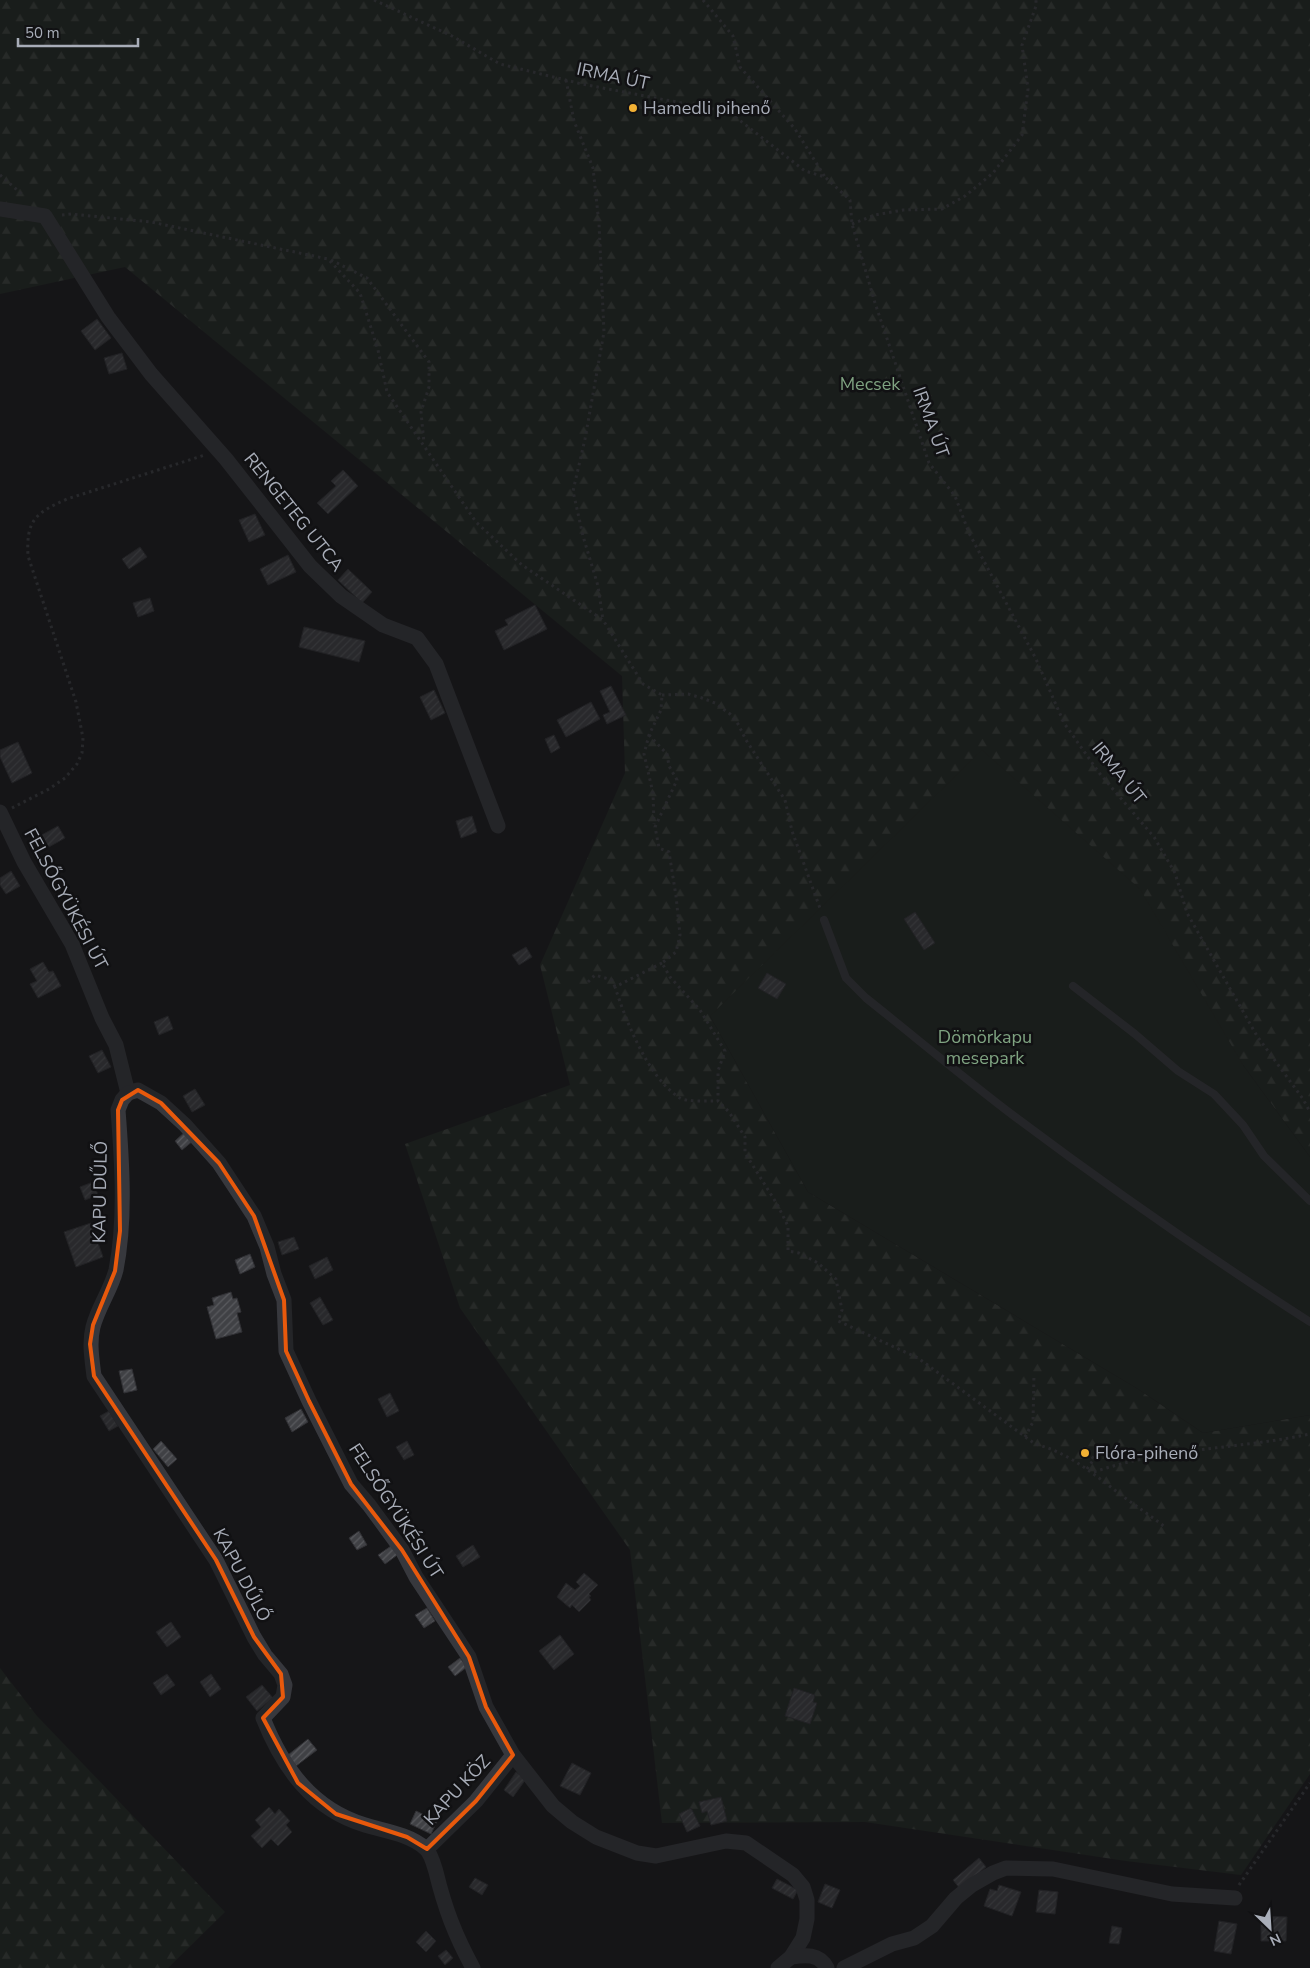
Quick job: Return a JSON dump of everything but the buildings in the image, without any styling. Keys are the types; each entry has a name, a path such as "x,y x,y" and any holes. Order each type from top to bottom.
{"street":[{"path":"0,209 45,216"},
{"name":"RENGETEG UTCA","path":"45,216 113,324 150,374 219,451 310,566 341,596 382,625 417,638 436,664 498,826"},
{"name":"FELSŐGYÜKÉSI ÚT","path":"0,813 24,862 72,944 102,1018 116,1045 128,1093 138,1090 161,1103 186,1125 219,1163 254,1216 267,1247 274,1274 284,1300 286,1350 309,1401 351,1484 402,1550 416,1577 468,1657 486,1707 513,1755 553,1806 572,1822 596,1837 637,1853 656,1856 726,1841 746,1843 793,1875 803,1887 807,1900 807,1919 803,1938 790,1957 778,1968"},
{"name":"KAPU DŰLŐ","path":"128,1093 122,1100 118,1110 122,1180 116,1271 106,1299 93,1325 90,1344 94,1376 216,1560 254,1637 265,1655 281,1674 285,1685 283,1697 263,1718 285,1763 298,1783 336,1814 354,1822 407,1837 427,1849"},
{"name":"KAPU KÖZ","path":"427,1849 476,1801 513,1755"},
{"path":"427,1849 434,1864 451,1925 473,1968"},
{"path":"844,1968 892,1944 914,1938 932,1926 956,1898 972,1885 1006,1868 1053,1869 1172,1894 1235,1898"},
{"path":"790,1957 809,1955 819,1958 827,1968"}],"lane":[{"path":"824,920 846,978 866,998 1014,1116 1140,1207 1254,1286 1310,1322"},
{"path":"1073,986 1178,1070 1214,1094 1243,1125 1264,1156 1310,1201"}],"path":[{"name":"IRMA ÚT","path":"374,0 452,36 500,64 566,80 728,112 806,171 825,177 850,200 852,224 875,303 929,463 954,496 969,533 1036,659 1064,724 1100,774 1154,837 1174,873 1187,914 1258,1036 1303,1099 1310,1112"},
{"path":"702,0 734,36 740,67 795,130 825,177"},
{"path":"852,224 875,215 904,210 942,209 965,196 993,173 1022,136 1028,89 1022,46 1036,6 1036,0"},
{"path":"566,80 574,121 593,168 599,224 604,332 585,439 573,491 583,536 598,586 603,620 643,684 662,695 688,694 715,703 730,714 738,724 746,740 785,800 792,831 824,920"},
{"path":"45,216 71,214 151,222 328,259 367,278 429,362 429,387 421,412 424,445"},
{"path":"328,259 360,293 378,350 387,392 476,522 522,565 603,620"},
{"path":"0,813 49,789 65,778 77,764 82,752 83,738 76,702 28,556 27,538 30,525 36,516 47,508 67,499 219,451"},
{"path":"615,987 662,963 676,952 680,935 669,852 659,848 654,827 653,792 644,754 649,735 660,710 662,695"},
{"path":"649,735 667,754 669,766 677,780 654,827"},
{"path":"662,963 670,977 700,1010 725,1051 718,1071 718,1101"},
{"path":"588,982 595,975 612,980 622,1011 635,1039 659,1079 681,1099 718,1101 729,1112 745,1136 745,1153 788,1226 788,1251 799,1253 818,1263 836,1280 842,1310 838,1321 918,1358 1025,1437 1036,1444 1049,1447 1094,1472 1165,1527"},
{"path":"1025,1437 1033,1422 1034,1374"},
{"path":"1094,1472 1130,1461 1162,1455 1310,1434"},
{"path":"1087,1469 1094,1459 1090,1455"},
{"path":"1235,1898 1240,1882 1310,1783"}],"highlighted area":[{"path":"138,1090 161,1103 219,1163 254,1216 284,1300 286,1351 309,1401 351,1484 402,1550 469,1657 486,1707 513,1755 476,1801 427,1849 407,1837 336,1814 298,1783 263,1718 283,1697 281,1674 254,1637 216,1560 94,1376 90,1344 93,1325 115,1271 120,1231 118,1110 122,1100"}],"green space":[{"name":"Mecsek","path":"0,0 1310,0 1310,1157 1243,1065 710,1016 808,1192 1138,1389 1203,1433 1310,1415 1310,1774 1241,1875 1126,1861 865,1822 662,1823 630,1550 460,1308 405,1144 570,1085 540,965 625,773 622,676 125,267 0,294"},
{"name":"Dömörkapu mesepark","path":"982,750 1140,889 1243,1065 1310,1157 1310,1415 1203,1433 1138,1389 808,1192 710,1016"},
{"path":"0,1668 37,1716 225,1912 168,1968 0,1968"}],"place":[{"name":"Hamedli pihenő","path":"633,108"},
{"name":"Flóra-pihenő","path":"1085,1453"}]}
